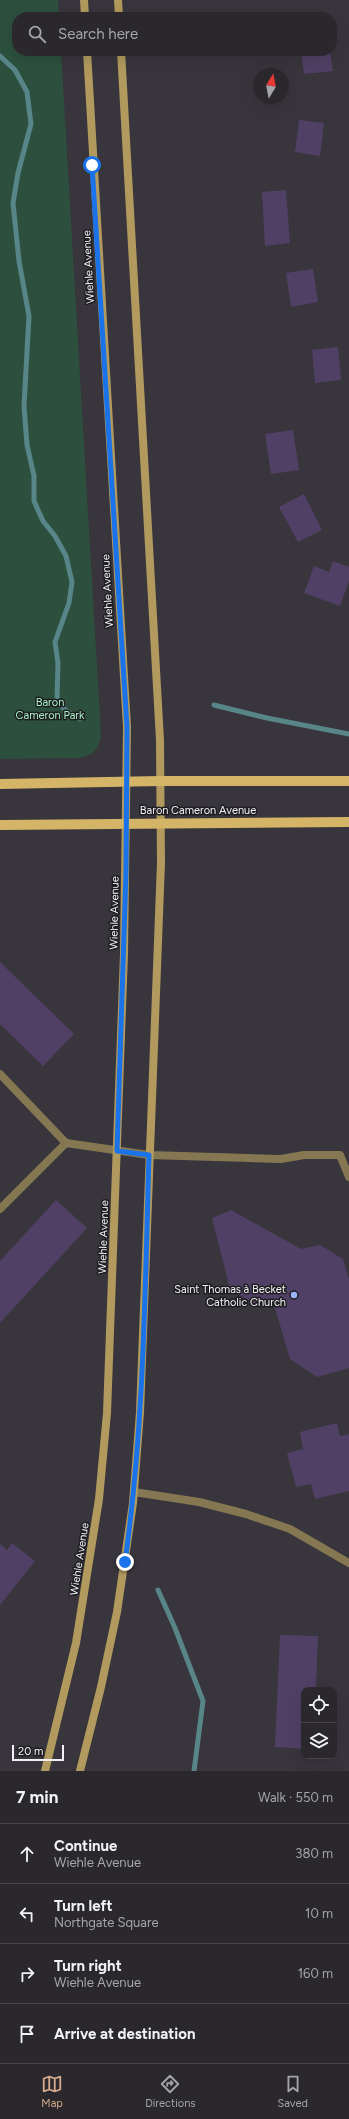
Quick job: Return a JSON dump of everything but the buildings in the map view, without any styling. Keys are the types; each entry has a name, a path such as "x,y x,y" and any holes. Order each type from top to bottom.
{"main road":[{"path":"84,0 85,12"},
{"path":"118,0 119,12"},
{"name":"Wiehle Avenue","path":"45,1771 76,1643 99,1499 107,1413 117,1151 127,782 126,719 87,56"},
{"path":"80,1771 101,1687 117,1612 134,1492 140,1412 158,954 161,823 159,717 121,56"},
{"path":"0,784 160,781 349,781"},
{"name":"Baron Cameron Avenue","path":"0,825 126,822 349,822"}],"lane":[{"path":"0,1074 66,1143 149,1155 280,1159 304,1155 340,1155 349,1177"},
{"path":"0,1209 66,1143"},
{"path":"134,1492 199,1502 246,1514 290,1529 349,1563"}],"green space":[{"name":"Baron Cameron Park","path":"0,0 58,0 59,12 12,12 12,56 61,56 101,736 97,748 88,755 80,758 0,759"}],"waterway":[{"path":"0,56 15,70 27,92 31,124 18,173 13,203 19,261 29,316 24,406 27,445 34,476 34,501 43,521 55,536 66,556 72,582 69,603 55,642 58,663 57,700 66,711 80,719"},
{"path":"214,705 267,718 349,734"},
{"path":"158,1590 175,1628 203,1701 194,1771"}],"place":[{"name":"Saint Thomas à Becket Catholic Church","path":"294,1295"}],"route":[{"path":"92,165 127,727 126,873 117,1151 149,1155 140,1412 133,1503 125,1562"}]}
